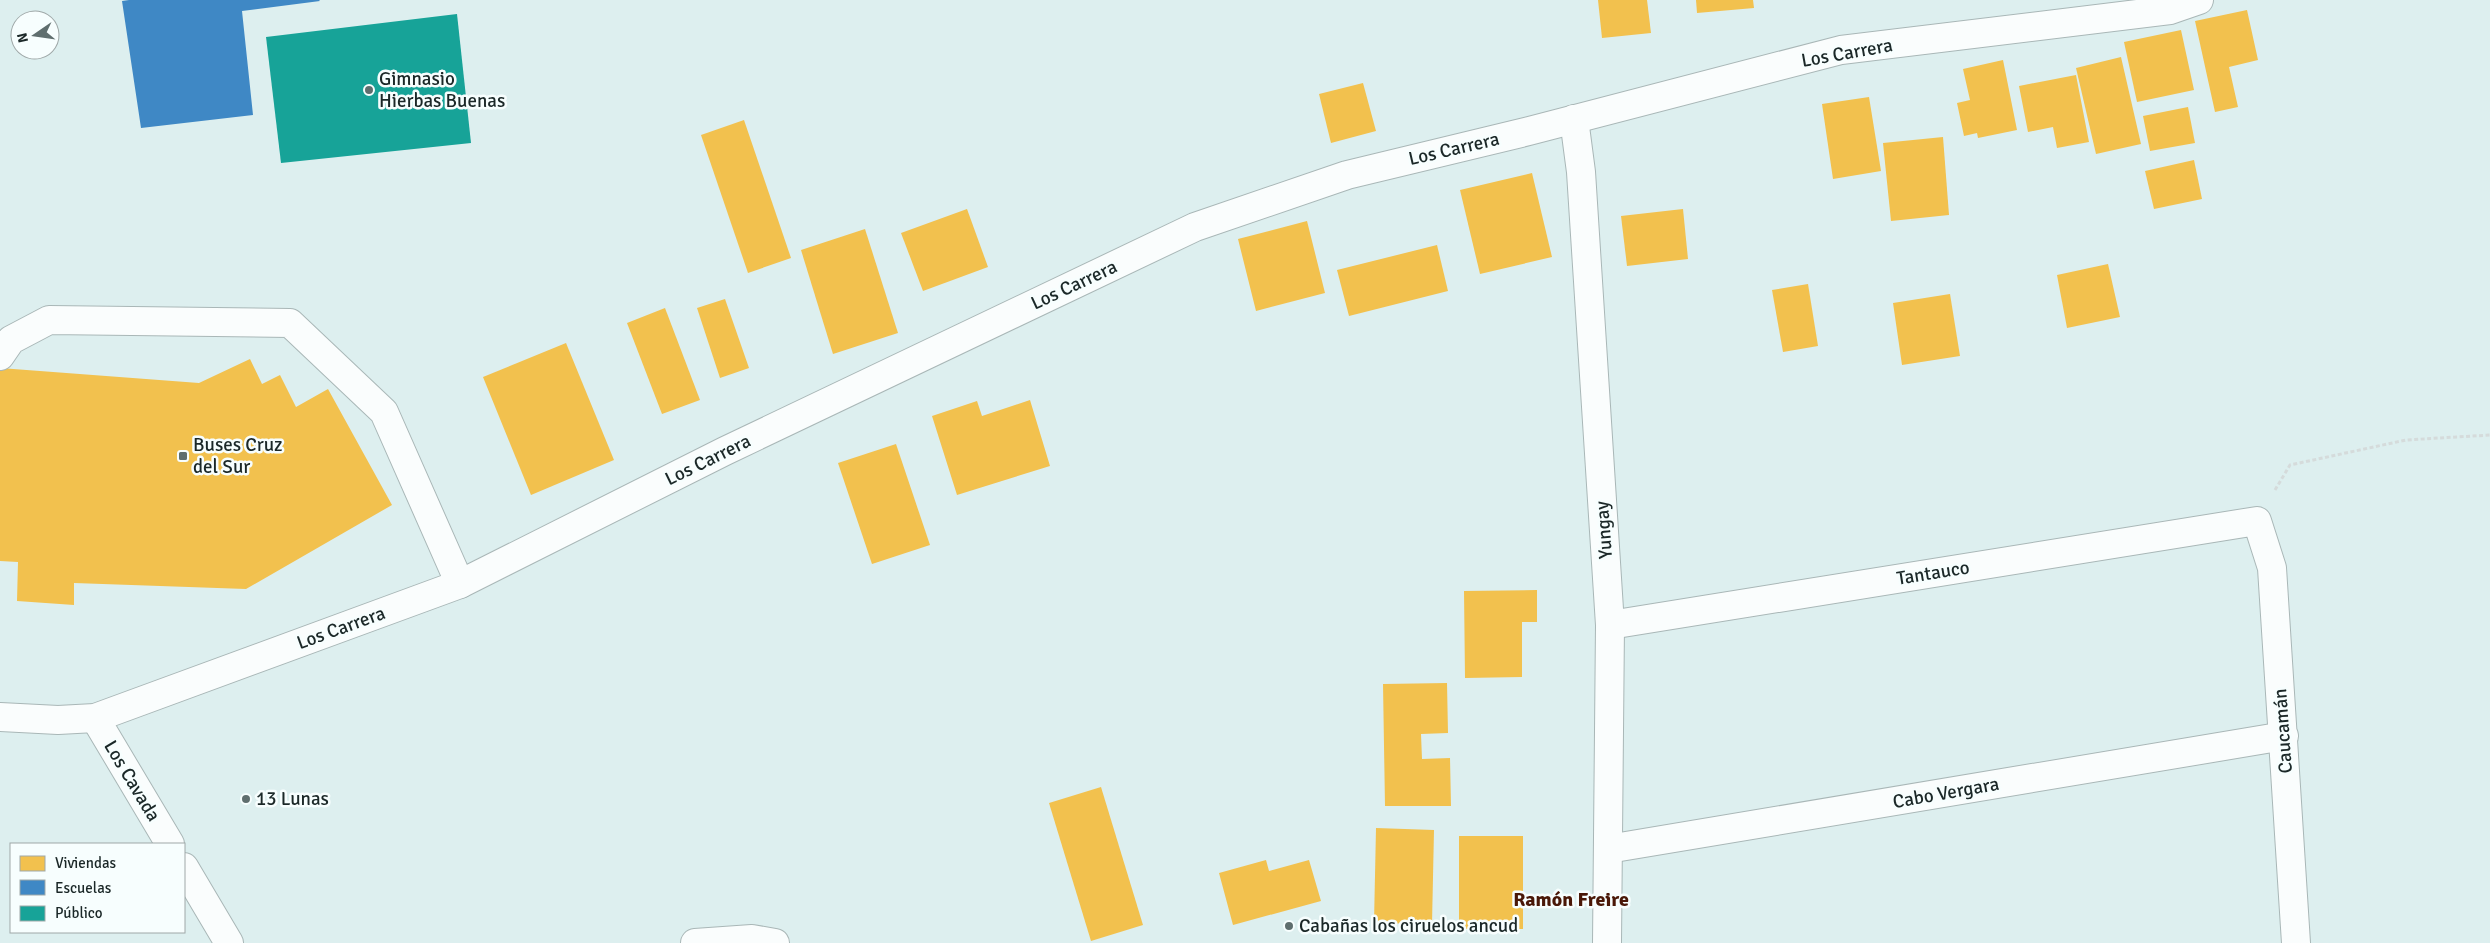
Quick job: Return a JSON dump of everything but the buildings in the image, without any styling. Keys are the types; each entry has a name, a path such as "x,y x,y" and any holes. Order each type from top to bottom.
{"street":[{"name":"Los Carrera","path":"0,717 58,720 95,718 460,584 734,447 1195,227 1347,175 1841,50 2199,0"},
{"name":"Yungay","path":"1574,119 1581,172 1610,625 1607,943"},
{"path":"0,356 11,340 49,320 290,323 384,412 460,584"},
{"name":"Tantauco","path":"1610,625 2257,521"},
{"name":"Caucamán","path":"2257,521 2272,568 2296,943"},
{"name":"Los Cavada","path":"95,718 169,843"},
{"name":"Cabo Vergara","path":"1608,849 2284,736"},
{"path":"185,869 229,943"},
{"path":"695,943 752,939 775,943"}],"path":[{"path":"2257,521 2290,465 2406,440 2490,436"}],"place":[{"name":"Gimnasio Hierbas Buenas","path":"369,90"},
{"name":"Buses Cruz del Sur","path":"183,456"},
{"name":"13 Lunas","path":"246,799"},
{"name":"Cabañas los ciruelos ancud","path":"1289,926"}],"district":[{"name":"Ramón Freire","path":"1571,899"}]}
